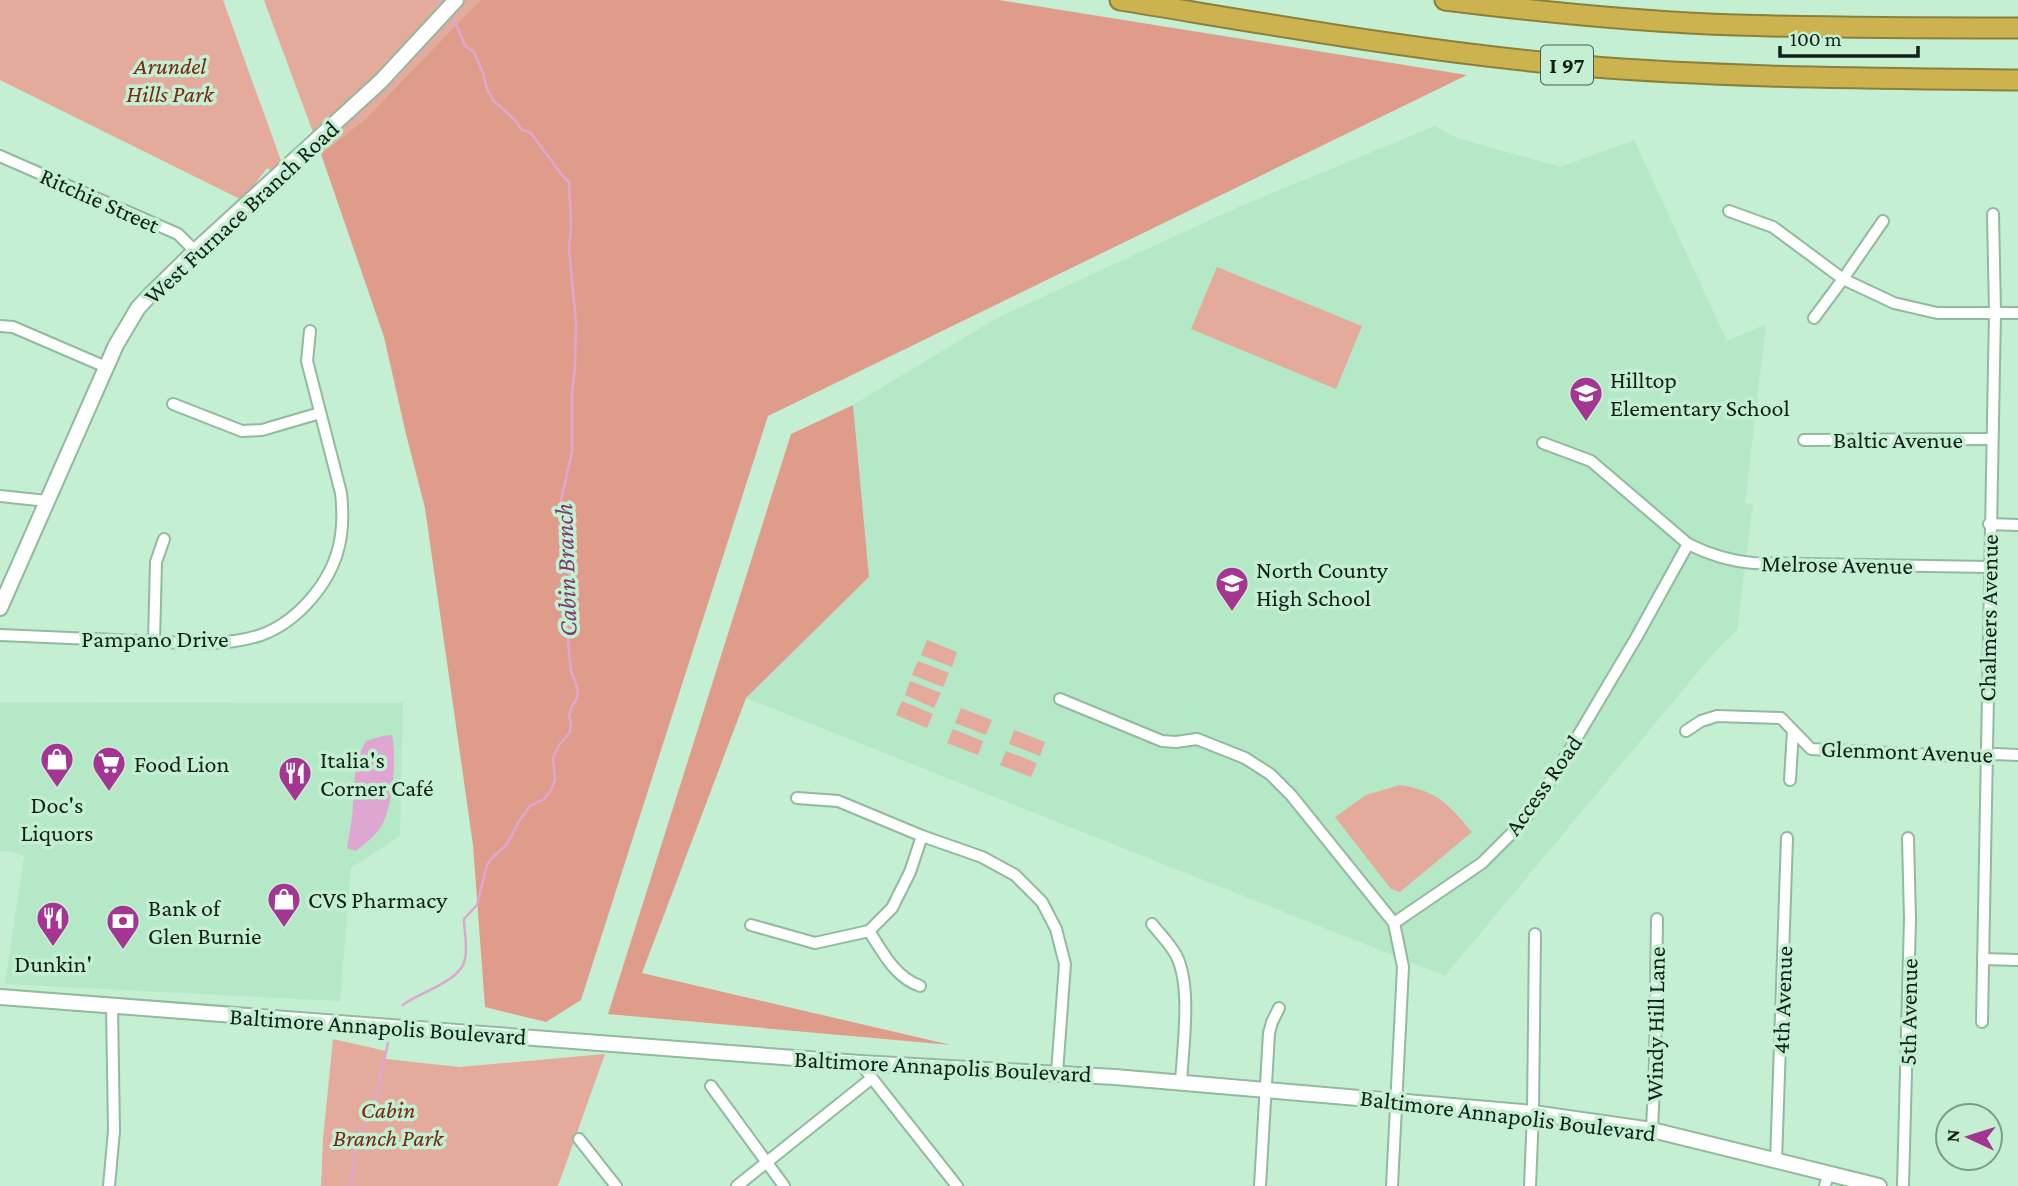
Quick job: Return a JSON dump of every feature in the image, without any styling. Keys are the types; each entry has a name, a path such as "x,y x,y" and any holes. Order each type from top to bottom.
{"highway":[{"name":"I 97","path":"1120,0 1504,59 1799,78 2018,80"},
{"name":"I 97","path":"1445,0 1660,22 1804,27 2018,28"}],"main road":[{"name":"West Furnace Branch Road","path":"0,608 106,367 126,326 138,309 195,251 381,81 457,0"},
{"name":"Baltimore Annapolis Boulevard","path":"0,997 860,1063 1057,1073 1265,1088 1533,1113 1652,1130 1776,1161 1826,1180 1879,1186"}],"street":[{"name":"Ritchie Street","path":"0,156 178,234 195,251"},
{"path":"1730,211 1773,227 1843,279 1894,303 1937,313 2018,313"},
{"name":"Chalmers Avenue","path":"1982,1022 1994,312 1993,214"},
{"path":"1814,318 1883,221"},
{"path":"0,326 13,327 106,367"},
{"name":"Pampano Drive","path":"0,635 223,643 261,635 303,608 327,579 339,547 343,514 341,493 307,361 310,331"},
{"path":"173,404 242,431 262,430 320,413"},
{"name":"Baltic Avenue","path":"1804,440 1992,439"},
{"path":"1544,443 1591,461 1688,544"},
{"path":"0,496 47,501"},
{"path":"1989,524 2018,525"},
{"path":"154,641 156,562 164,539"},
{"name":"Melrose Avenue","path":"1688,544 1729,561 1753,563 1989,567"},
{"name":"Access Road","path":"1394,923 1482,863 1523,821 1560,766 1688,544"},
{"path":"1060,699 1162,741 1176,742 1197,738 1258,765 1291,795 1394,923 1403,967 1392,1186"},
{"name":"Glenmont Avenue","path":"1686,731 1701,721 1717,716 1781,718 1811,749 1975,757 2018,755"},
{"path":"1790,780 1793,732"},
{"path":"797,797 838,801 922,836 982,857 1015,875 1042,902 1056,929 1065,964 1057,1073"},
{"path":"751,925 815,943 869,931 892,908 910,872 922,836"},
{"name":"4th Avenue","path":"1776,1161 1787,838"},
{"name":"5th Avenue","path":"1903,1186 1910,919 1908,838"},
{"name":"Windy Hill Lane","path":"1652,1130 1657,919"},
{"path":"1152,924 1176,956 1183,974 1185,993 1181,1082"},
{"path":"869,931 894,969 907,981 920,986"},
{"path":"1530,1186 1535,934"},
{"path":"1983,960 2018,960"},
{"path":"109,1186 114,1131 112,1006"},
{"path":"1260,1186 1269,1033 1279,1008"},
{"path":"860,1063 957,1186"},
{"path":"737,1186 872,1078"},
{"path":"711,1086 784,1186"},
{"path":"579,1139 616,1186"}],"shaded area":[{"path":"480,0 999,0 1467,75 768,416 581,1000 546,1022 485,1007 473,845 425,508 384,337 321,154 365,119"},
{"name":"North County High School","path":"1435,126 1457,138 1561,167 1634,140 1727,341 1766,324 1745,503 1753,504 1737,630 1717,649 1445,976 746,698 869,577 853,405 997,318 1236,208"},
{"path":"853,405 869,577 746,698 642,973 951,1045 608,1014 791,434"},
{"path":"0,702 403,703 400,836 351,868 340,1001 5,984 24,856 0,851"},
{"path":"392,735 393,780 383,823 356,851 347,848 356,761 366,741"}],"green space":[{"name":"Arundel Hills Park","path":"0,0 223,0 288,180 267,168 255,184 272,199 260,209 0,80"},
{"name":"Arundel Hills Park","path":"264,0 480,0 365,119 321,154"},
{"path":"1217,267 1362,326 1336,389 1191,329"},
{"path":"927,640 957,652 952,667 921,655"},
{"path":"918,661 949,673 943,687 912,675"},
{"path":"910,681 941,693 934,708 905,695"},
{"path":"902,701 933,714 927,728 896,715"},
{"path":"961,708 992,720 986,735 955,723"},
{"path":"953,729 983,741 978,755 947,743"},
{"path":"1014,730 1045,742 1040,756 1009,744"},
{"path":"1006,751 1037,763 1031,777 1000,765"},
{"path":"1400,785 1424,791 1441,800 1472,832 1400,892 1391,889 1335,817 1366,795"},
{"name":"Cabin Branch Park","path":"333,1039 386,1051 386,1059 459,1067 605,1054 558,1186 321,1186"}],"waterway":[{"name":"Cabin Branch","path":"403,1005 448,980 462,967 466,949 464,919 477,905 487,865 507,844 530,806 544,799 550,792 555,780 553,758 570,732 569,717 578,690 571,671 569,652 568,540 561,500 572,452 575,367 576,322 569,250 569,182 531,133 521,129 493,100 474,52 465,46 454,19"},
{"name":"Cabin Branch","path":"351,1186 355,1150 360,1133 372,1114 388,1043"}],"place":[{"name":"Hilltop Elementary School","path":"1586,423"},
{"name":"North County High School","path":"1232,613"},
{"name":"Doc's Liquors","path":"57,789"},
{"name":"Food Lion","path":"109,793"},
{"name":"Italia's Corner Café","path":"295,803"},
{"name":"CVS Pharmacy","path":"284,929"},
{"name":"Dunkin'","path":"53,948"},
{"name":"Bank of Glen Burnie","path":"123,951"}]}
